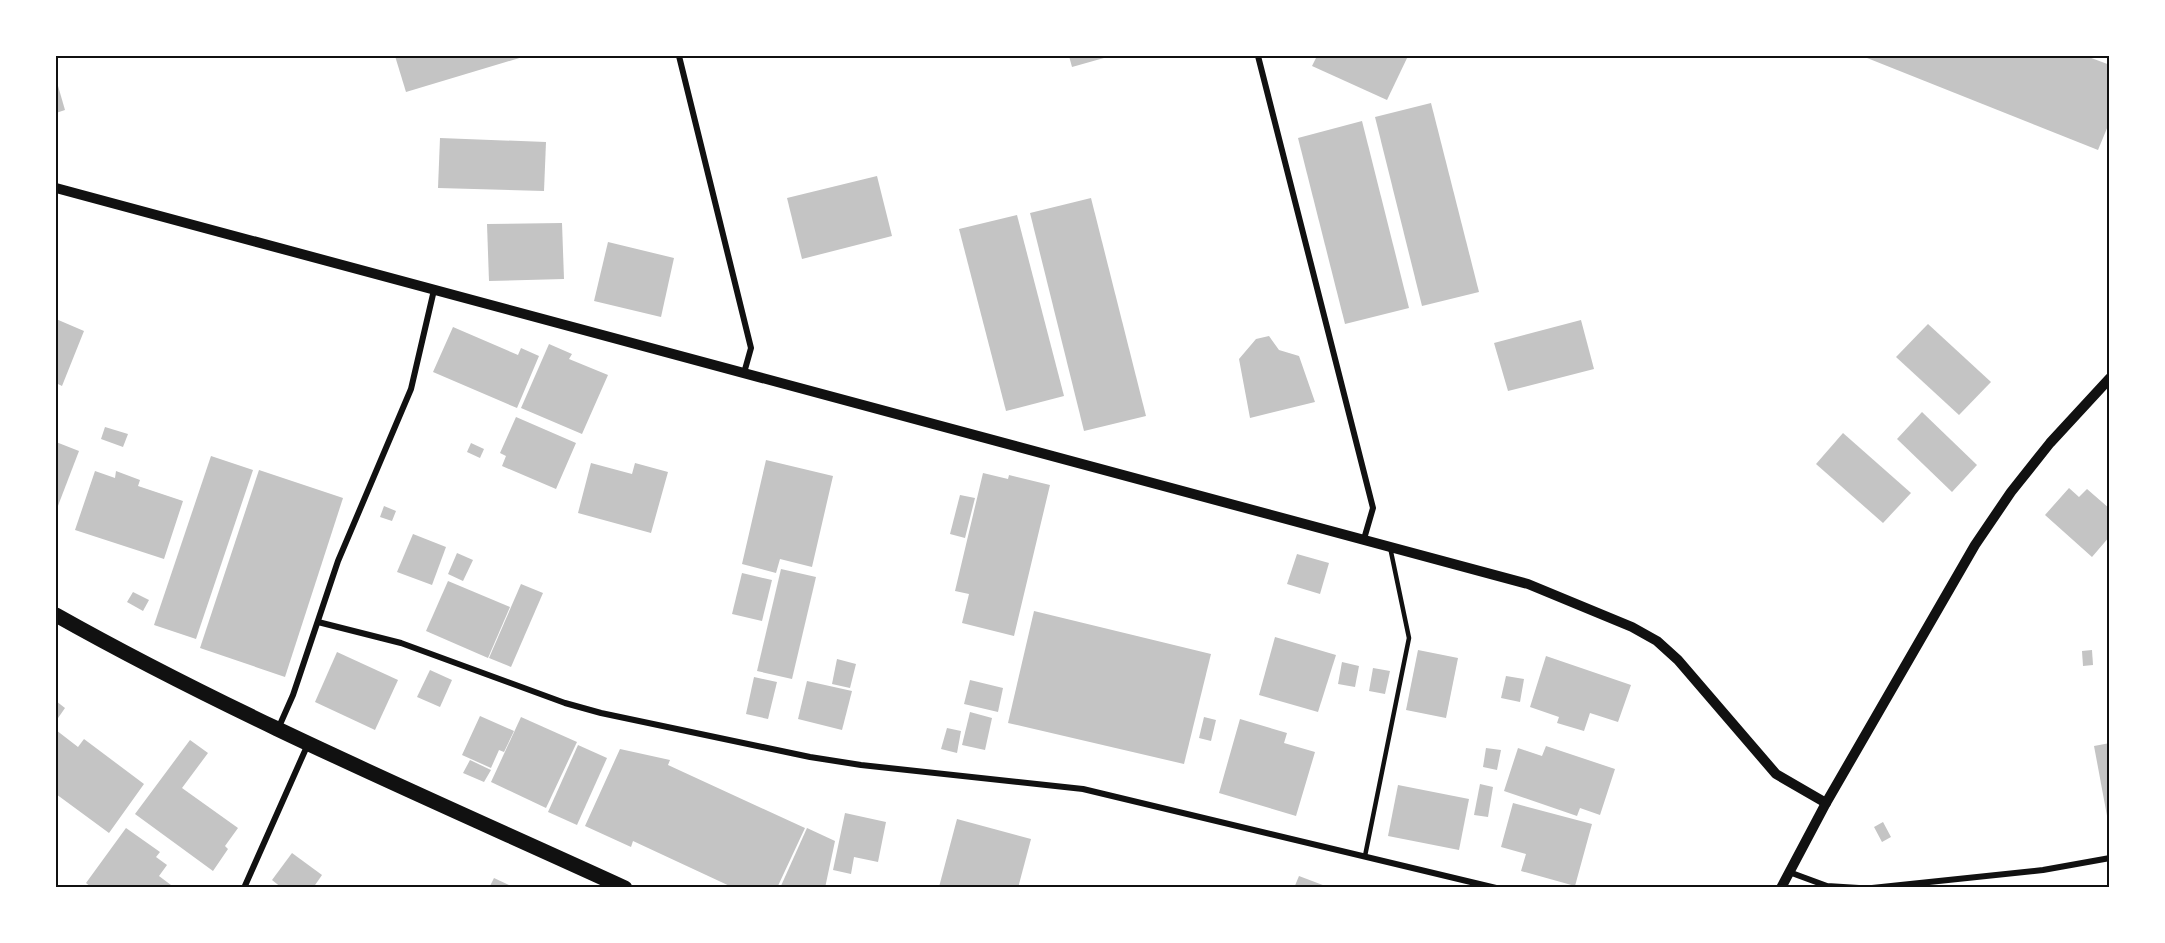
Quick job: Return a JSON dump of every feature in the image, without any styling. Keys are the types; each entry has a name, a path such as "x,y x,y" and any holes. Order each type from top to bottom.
{"main road":[{"path":"56,615 154,669 308,744 625,888"}],"street":[{"path":"679,56 751,348 744,373"},
{"path":"1258,56 1373,508 1364,539"},
{"path":"56,188 1528,584 1632,627 1657,641 1678,660 1776,774 1826,803"},
{"path":"277,729 293,695 338,561 411,389 434,290"},
{"path":"1781,888 1826,803 1975,545 2011,492 2050,443 2109,378"},
{"path":"318,622 401,643 565,703 601,713 810,757 861,765 1083,789 1496,888"},
{"path":"244,888 308,744"},
{"path":"1872,888 2043,870 2109,858"},
{"path":"1789,872 1827,886 1859,888"}],"lane":[{"path":"1365,856 1409,638 1390,546"}],"building":[{"path":"395,56 526,56 406,92"},
{"path":"1069,56 1111,56 1072,67"},
{"path":"1317,56 1408,56 1387,100 1312,66"},
{"path":"1862,56 2086,56 2110,65 2110,121 2098,150"},
{"path":"56,79 65,110 56,113"},
{"path":"1431,103 1479,292 1422,306 1375,117"},
{"path":"1362,121 1409,308 1345,324 1298,138"},
{"path":"440,138 546,142 544,191 438,188"},
{"path":"877,176 892,236 802,259 787,198"},
{"path":"1091,198 1146,416 1084,431 1030,213"},
{"path":"1017,215 1064,396 1006,411 959,229"},
{"path":"562,223 564,279 489,281 487,224"},
{"path":"608,242 674,258 661,317 594,301"},
{"path":"56,319 84,331 62,386 56,383"},
{"path":"1581,320 1594,369 1508,391 1494,343"},
{"path":"1928,324 1991,382 1959,415 1896,357"},
{"path":"453,327 518,355 521,348 539,356 517,408 433,372"},
{"path":"1269,336 1279,350 1299,356 1315,402 1250,418 1239,359 1256,339"},
{"path":"549,344 572,354 569,359 608,375 582,434 521,408"},
{"path":"1922,412 1977,465 1952,492 1897,439"},
{"path":"516,417 576,443 556,489 502,466 506,456 500,453"},
{"path":"105,427 128,434 123,447 101,439"},
{"path":"1843,433 1911,493 1883,523 1816,464"},
{"path":"56,442 79,451 56,511"},
{"path":"471,443 484,449 480,458 467,452"},
{"path":"211,456 253,470 196,639 154,625"},
{"path":"766,460 833,476 812,567 780,559 776,573 742,564"},
{"path":"591,463 632,474 635,463 668,472 651,533 578,513"},
{"path":"259,470 343,498 285,677 200,648"},
{"path":"95,471 115,478 116,471 140,480 138,486 183,501 164,559 75,530"},
{"path":"983,473 1008,479 1009,475 1050,485 1014,636 962,623 969,594 955,591"},
{"path":"2069,488 2079,497 2087,489 2110,509 2110,536 2092,557 2045,515"},
{"path":"960,495 975,498 965,538 950,534"},
{"path":"384,506 396,511 392,521 380,517"},
{"path":"413,534 446,547 432,585 397,572"},
{"path":"457,553 473,560 463,581 448,574"},
{"path":"1297,554 1329,563 1320,594 1287,584"},
{"path":"781,569 816,577 792,679 757,671"},
{"path":"742,573 772,580 762,621 732,614"},
{"path":"448,581 510,607 488,658 426,631"},
{"path":"521,584 543,593 511,667 489,658"},
{"path":"133,592 149,600 143,611 127,602"},
{"path":"1034,611 1211,654 1184,764 1008,723"},
{"path":"1275,637 1336,655 1318,712 1259,695"},
{"path":"1418,650 1458,658 1446,718 1406,710"},
{"path":"2092,650 2093,665 2083,666 2082,651"},
{"path":"337,652 398,680 375,730 315,702"},
{"path":"1546,656 1631,685 1618,722 1590,713 1584,731 1557,723 1559,717 1530,707"},
{"path":"837,659 856,664 850,688 832,684"},
{"path":"1342,662 1359,666 1355,687 1338,684"},
{"path":"1373,668 1390,671 1385,694 1369,691"},
{"path":"430,670 452,680 440,707 417,697"},
{"path":"1506,676 1524,679 1520,702 1501,698"},
{"path":"754,677 777,682 768,719 746,714"},
{"path":"970,680 1003,688 998,712 964,704"},
{"path":"807,681 852,691 842,730 798,719"},
{"path":"56,701 65,708 56,721"},
{"path":"970,712 992,718 985,750 962,745"},
{"path":"480,716 514,731 504,752 499,750 491,768 462,755"},
{"path":"521,717 577,742 546,808 491,782"},
{"path":"1204,717 1216,720 1211,741 1199,738"},
{"path":"1240,719 1287,733 1284,743 1315,752 1296,816 1219,793"},
{"path":"947,728 961,731 957,753 941,749"},
{"path":"56,730 78,747 84,739 144,784 109,833 56,794"},
{"path":"190,740 208,753 182,788 238,828 225,846 228,849 213,871 135,814"},
{"path":"2110,743 2110,821 2108,821 2094,746"},
{"path":"578,745 607,758 577,825 548,812"},
{"path":"1546,746 1615,769 1600,815 1580,808 1577,816 1504,791 1518,748 1542,756"},
{"path":"1486,748 1501,750 1497,770 1483,767"},
{"path":"620,749 670,760 668,765 805,828 777,888 734,888 633,841 631,847 585,826"},
{"path":"470,760 491,770 484,782 463,773"},
{"path":"1480,784 1493,787 1488,817 1474,815"},
{"path":"1398,785 1469,799 1459,850 1388,836"},
{"path":"1513,803 1592,824 1575,886 1521,871 1526,854 1501,847"},
{"path":"845,813 886,822 878,862 854,857 851,874 833,870"},
{"path":"957,819 1031,839 1018,888 939,887"},
{"path":"1883,822 1891,837 1882,842 1874,827"},
{"path":"126,828 160,852 156,857 167,865 159,876 175,888 92,888 86,883"},
{"path":"807,828 835,841 825,888 780,888"},
{"path":"292,853 322,875 313,888 282,888 272,880"},
{"path":"1299,876 1328,887 1328,888 1294,888"},
{"path":"494,878 515,888 489,888"}]}
